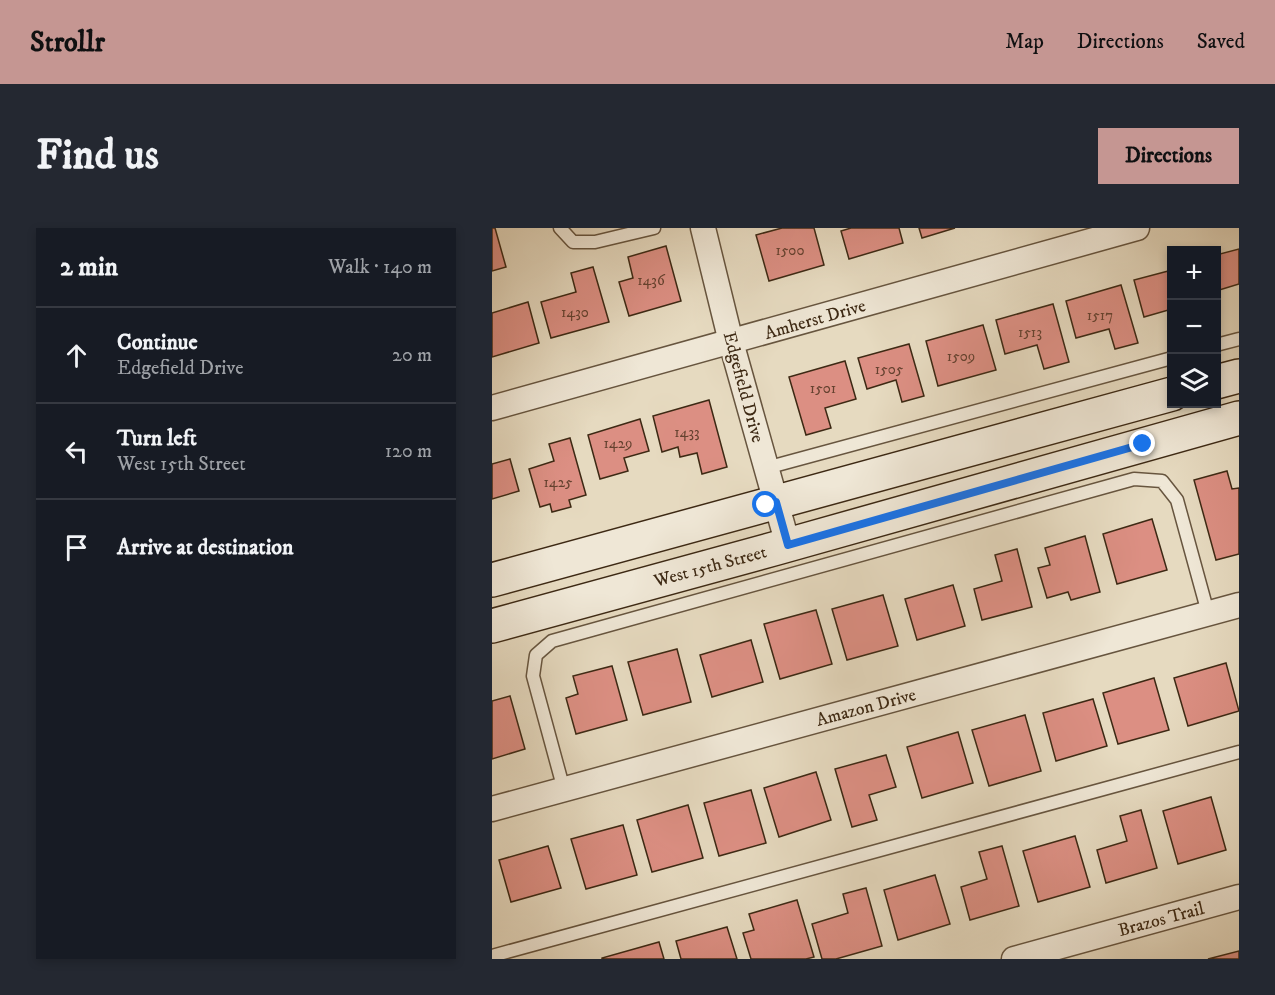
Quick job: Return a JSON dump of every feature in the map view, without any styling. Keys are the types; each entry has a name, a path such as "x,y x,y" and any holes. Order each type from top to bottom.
{"main road":[{"path":"1221,380 1239,375"},
{"path":"492,580 1167,395"},
{"name":"West 15th Street","path":"492,626 1239,418"}],"street":[{"name":"Edgefield Drive","path":"703,228 731,342 788,545"},
{"name":"Amherst Drive","path":"492,408 1137,228"},
{"name":"Amazon Drive","path":"492,809 1239,605"},
{"name":"Brazos Trail","path":"1014,959 1239,897"}],"lane":[{"path":"560,228 573,242 595,242 654,228"},
{"path":"1221,344 1239,339"},
{"path":"766,468 1167,359"},
{"path":"564,790 533,676 536,655 552,641 1134,479 1162,481 1177,500 1208,613"},
{"path":"492,956 1239,752"}],"building":[{"path":"492,228 495,228 506,267 492,271"},
{"path":"782,228 814,228 824,265 769,281 756,235"},
{"path":"851,228 899,228 903,243 849,259 841,231"},
{"path":"919,228 955,228 922,238"},
{"path":"666,246 681,301 629,316 619,282 633,278 628,257"},
{"path":"1239,249 1239,284 1221,289 1221,254"},
{"path":"593,267 609,322 551,338 541,302 576,292 571,273"},
{"path":"1167,271 1167,310 1144,317 1134,280"},
{"path":"1121,285 1138,343 1115,349 1109,329 1076,338 1066,301"},
{"path":"528,302 539,343 492,357 492,313"},
{"path":"1053,304 1069,362 1044,369 1037,345 1005,354 996,320"},
{"path":"983,325 996,370 938,386 926,341"},
{"path":"909,344 924,396 902,402 896,380 867,389 858,358"},
{"path":"845,361 856,399 825,408 831,428 806,435 789,377"},
{"path":"709,400 727,467 702,474 697,453 680,457 678,447 662,452 653,416"},
{"path":"640,419 649,451 624,458 628,471 600,479 588,435"},
{"path":"570,438 586,495 569,500 571,507 552,512 550,504 540,507 529,469 554,461 549,444"},
{"path":"510,459 519,491 492,499 492,464"},
{"path":"1227,471 1232,489 1239,488 1239,554 1216,560 1194,480"},
{"path":"1152,519 1167,570 1117,584 1103,534"},
{"path":"1085,536 1100,592 1071,600 1068,592 1047,598 1038,568 1050,565 1045,548"},
{"path":"1017,549 1032,607 982,620 974,589 1002,581 995,555"},
{"path":"953,585 965,626 917,640 905,599"},
{"path":"883,595 898,646 847,660 832,609"},
{"path":"816,610 832,664 780,679 764,624"},
{"path":"751,640 763,682 712,697 700,655"},
{"path":"677,649 691,702 643,715 628,662"},
{"path":"1226,663 1239,711 1188,726 1174,678"},
{"path":"612,666 627,720 576,734 566,698 578,694 573,676"},
{"path":"1154,678 1169,730 1118,744 1103,693"},
{"path":"510,696 525,749 492,759 492,701"},
{"path":"1093,699 1107,746 1056,761 1043,713"},
{"path":"1025,715 1041,771 989,786 972,730"},
{"path":"958,732 973,783 922,798 907,747"},
{"path":"886,755 896,787 869,795 877,820 852,827 835,769"},
{"path":"816,772 831,820 779,837 764,788"},
{"path":"751,790 766,843 719,856 704,803"},
{"path":"1211,797 1226,850 1178,864 1163,811"},
{"path":"688,805 703,858 652,872 637,820"},
{"path":"1141,810 1157,868 1106,883 1097,850 1127,841 1120,816"},
{"path":"623,825 637,875 586,889 571,839"},
{"path":"1075,836 1090,887 1038,902 1023,851"},
{"path":"548,846 561,888 511,902 499,860"},
{"path":"1002,846 1019,906 970,920 961,887 987,879 979,852"},
{"path":"935,875 950,924 898,940 884,890"},
{"path":"866,888 882,946 836,959 822,959 812,924 848,913 843,894"},
{"path":"797,900 814,957 751,959 743,933 754,930 749,914"},
{"path":"727,927 737,959 681,959 676,941"},
{"path":"659,942 664,959 602,959 602,958"},
{"path":"1239,951 1239,959 1208,959"}],"route":[{"path":"766,505 776,502 788,545 1143,444"}]}
